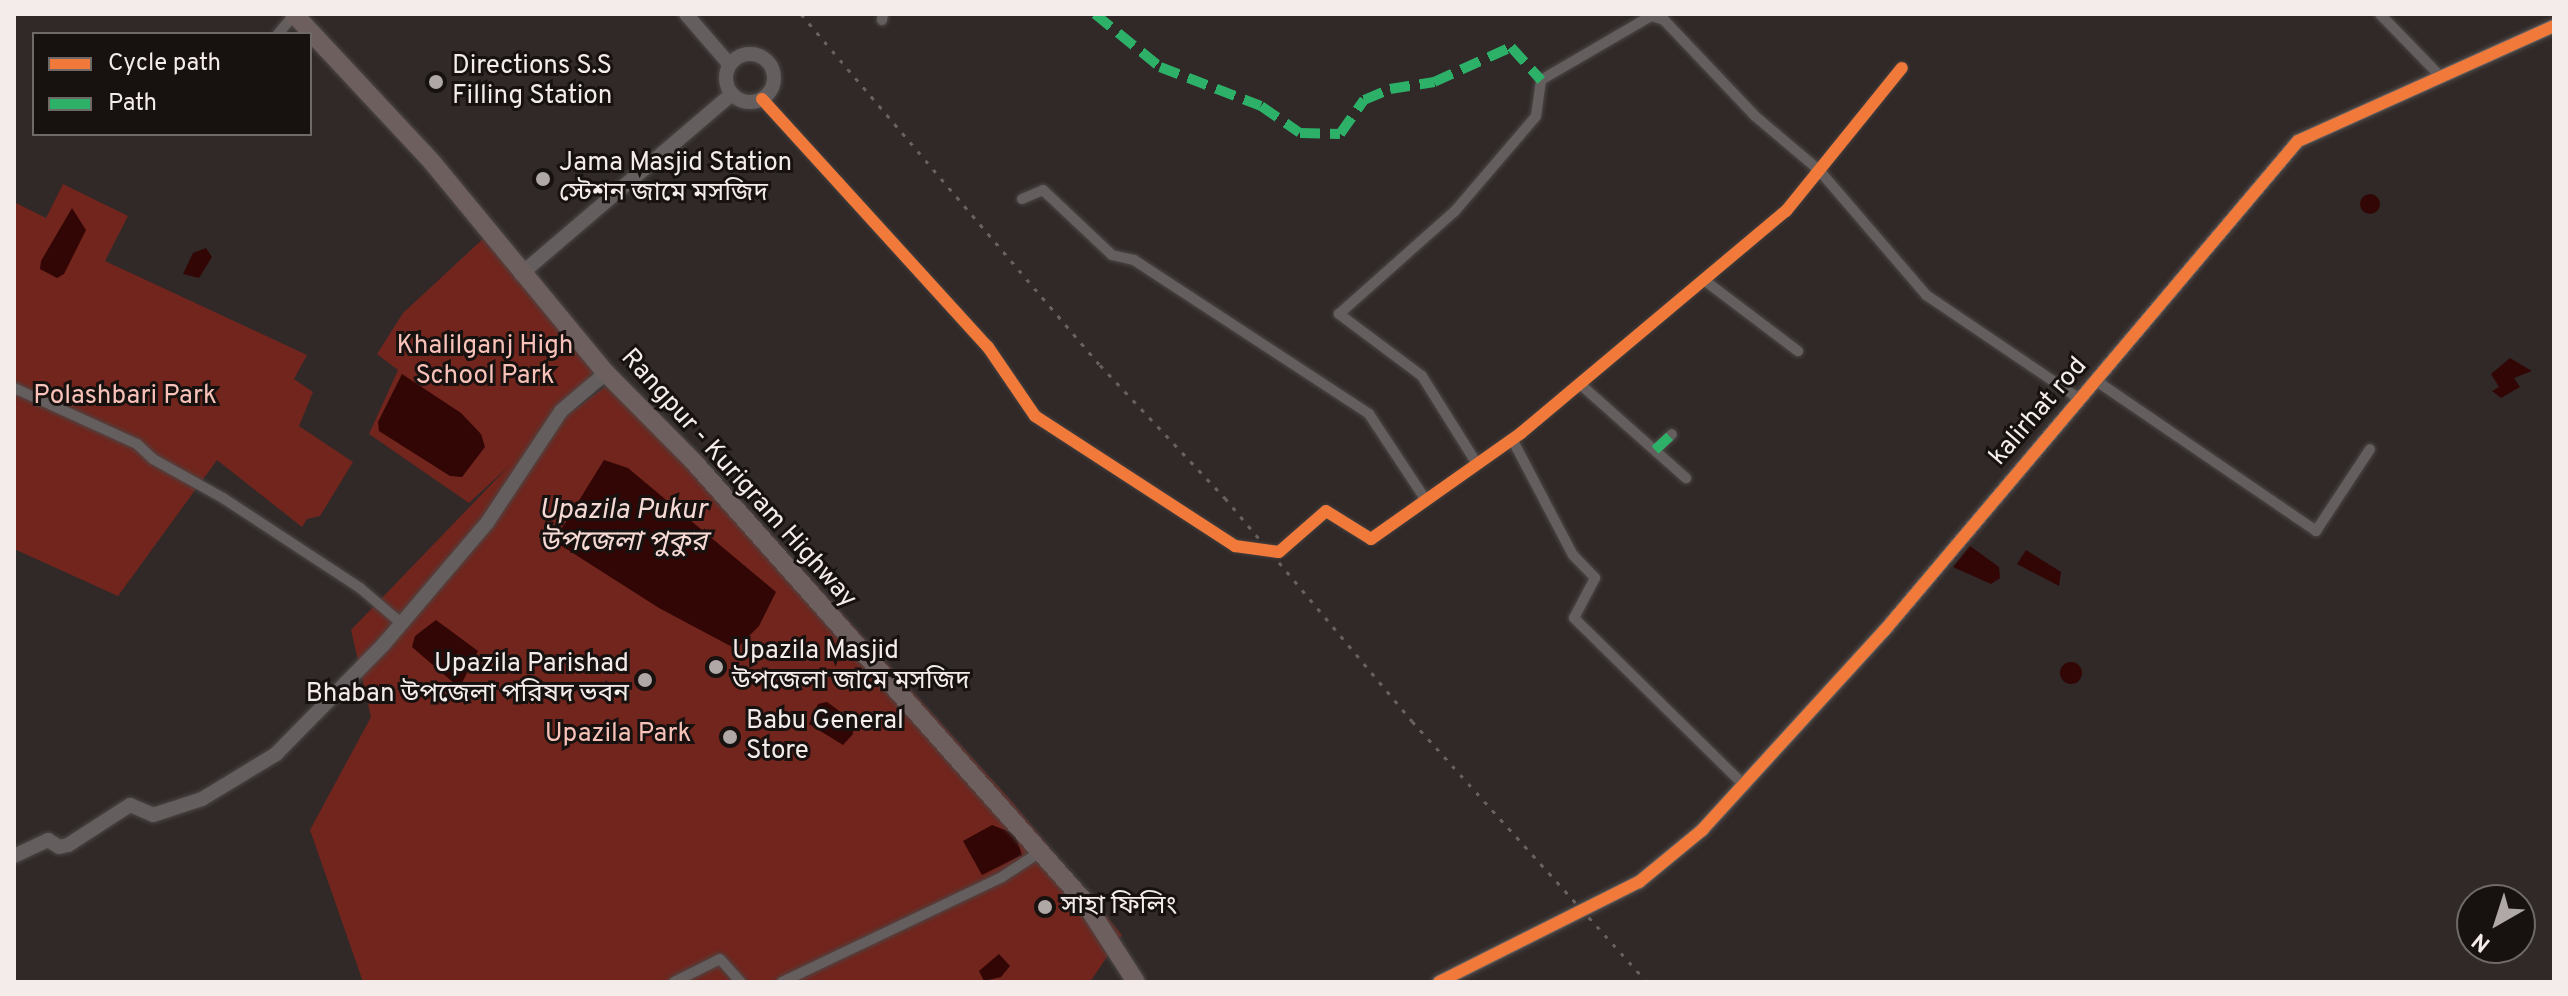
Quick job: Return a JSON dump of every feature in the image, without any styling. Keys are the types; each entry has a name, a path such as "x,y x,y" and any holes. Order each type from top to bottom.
{"highway":[{"name":"Rangpur - Kurigram Highway","path":"295,14 312,32"},
{"name":"Rangpur - Kurigram Highway","path":"312,32 432,162 521,274 606,373 694,462 1040,852 1112,938 1136,982"}],"street":[{"path":"280,32 295,14"},
{"path":"686,14 730,65"},
{"path":"2380,14 2441,77"},
{"path":"1477,464 1422,376 1339,314 1465,200 1536,116 1541,80 1651,16 1662,17 1755,116 1819,170 1926,295 2078,398"},
{"name":"kalirhat rod","path":"1439,982 1607,900 1678,852 1745,786 1884,631 2298,141 2554,26"},
{"path":"750,54 770,64 772,87 762,99 746,101 732,94 726,80 730,65 750,54"},
{"path":"762,99 988,347 1035,416 1235,546 1279,552 1326,511 1371,539 1512,439 1786,211 1902,68"},
{"path":"521,274 732,94"},
{"path":"1022,199 1043,190 1112,255 1134,260 1369,414 1426,500"},
{"path":"1704,280 1798,351"},
{"path":"14,856 48,840 59,847 68,845 130,805 153,815 167,813 256,769 400,622 487,523 561,411 606,373"},
{"path":"2095,380 2316,531 2370,449"},
{"path":"1580,384 1686,478"},
{"path":"14,388 137,444 153,459 223,498 360,588 400,622"},
{"path":"1655,450 1672,434"},
{"path":"1512,439 1573,555 1595,578 1574,618 1745,786"},
{"path":"782,982 1002,877 1040,852"},
{"path":"674,982 720,959 741,982"}],"green space":[{"name":"Polashbari Park","path":"63,184 128,216 105,261 307,355 294,379 313,392 299,426 353,462 320,516 307,519 302,527 217,460 118,596 14,549 14,202 46,218"},
{"name":"Upazila Park","path":"486,236 603,361 543,433 620,376 700,456 1013,803 1122,935 1090,982 363,982 310,830 371,717 351,630 509,466 469,503 369,434 398,370 377,354 403,313"}],"water":[{"path":"2370,194 2377,197 2380,204 2377,211 2370,214 2363,211 2360,204 2363,197"},
{"path":"72,208 86,230 64,274 57,278 40,269 41,261"},
{"path":"206,248 212,257 199,278 183,274 193,253"},
{"path":"2510,358 2532,371 2514,378 2520,387 2501,398 2492,391 2499,387 2491,374"},
{"path":"402,374 461,413 481,434 485,447 462,477 450,476 379,431 378,422"},
{"name":"Upazila Pukur উপজেলা পুকুর","path":"604,460 628,468 776,592 759,626 736,649 659,608 554,541"},
{"path":"1970,546 1999,567 2000,578 1991,584 1953,567"},
{"path":"2026,550 2061,572 2059,586 2017,564"},
{"path":"436,620 478,651 462,683 455,684 412,647 415,636"},
{"path":"2071,662 2079,665 2082,673 2079,681 2071,684 2063,681 2060,673 2063,665"},
{"path":"827,702 853,721 853,734 843,745 809,724 818,704"},
{"path":"992,825 1015,834 1022,855 982,875 963,841"},
{"path":"999,954 1010,966 1001,977 984,981 979,971"}],"railway":[{"path":"801,14 1100,365 1225,498 1412,721 1647,982"}],"marked path":[{"path":"1095,14 1160,67 1261,106 1300,133 1340,134 1364,100 1390,89 1434,82 1511,47 1541,80"},
{"path":"1655,450 1672,434"}],"cycle path":[{"path":"1439,982 1639,882 1702,830 1884,631 2298,141 2554,26"},
{"path":"762,99 988,347 1035,416 1235,546 1279,552 1326,511 1371,539 1521,433 1786,211 1902,68"}],"place":[{"name":"Directions S.S Filling Station","path":"436,82"},
{"name":"Jama Masjid Station স্টেশন জামে মসজিদ","path":"543,179"},
{"name":"Upazila Masjid উপজেলা জামে মসজিদ","path":"716,667"},
{"name":"Upazila Parishad Bhaban উপজেলা পরিষদ ভবন","path":"645,680"},
{"name":"Babu General Store","path":"730,737"},
{"name":"সাহা ফিলিং","path":"1045,907"}],"park label":[{"name":"Khalilganj High School Park","path":"485,362"}]}
